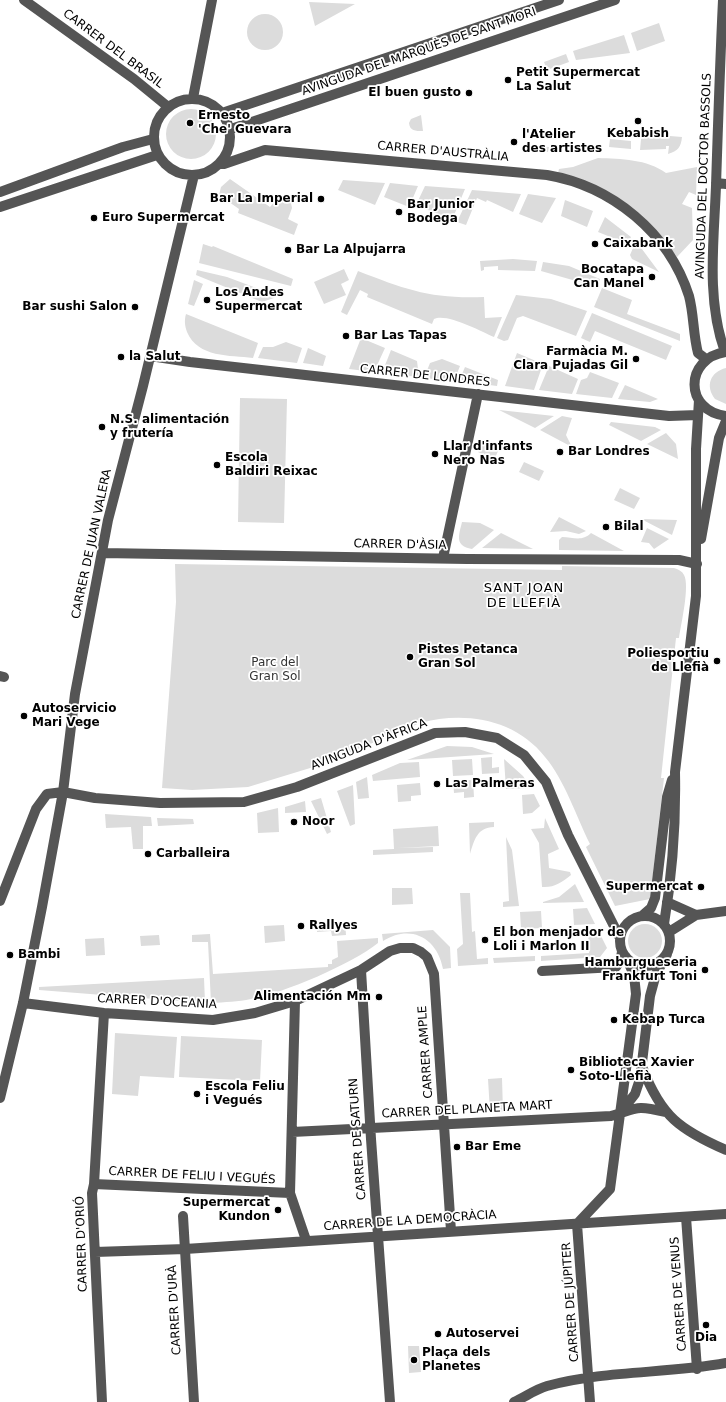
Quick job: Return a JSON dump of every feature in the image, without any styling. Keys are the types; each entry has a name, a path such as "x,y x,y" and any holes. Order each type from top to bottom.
{"street":[{"name":"CARRER DEL BRASIL","path":"24,0 134,79 167,106"},
{"path":"193,98 212,0"},
{"name":"AVINGUDA DEL MARQUÈS DE SANT MORI","path":"222,113 559,0"},
{"name":"AVINGUDA DEL MARQUÈS DE SANT MORI","path":"231,129 615,0"},
{"name":"AVINGUDA DEL DOCTOR BASSOLS","path":"723,0 721,184 714,295 719,335 726,352"},
{"path":"193,98 210,103 222,113 231,129 229,146 225,156 219,164 203,174 194,175 181,174 169,168 157,155 153,139 157,119 167,106 181,100 193,98"},
{"path":"0,192 123,147 153,139"},
{"name":"CARRER D'AUSTRÀLIA","path":"219,164 224,164 266,150 558,177 592,190 619,204 641,221 670,255 681,274 689,296 698,353 706,359"},
{"path":"0,207 157,155"},
{"name":"CARRER DE JUAN VALERA","path":"0,1098 23,1003 63,792 75,694 108,520 194,175"},
{"path":"726,352 715,354 706,359 701,364 695,378 696,393 699,400 711,412 726,416"},
{"name":"CARRER DE LONDRES","path":"150,356 185,362 669,416 698,415"},
{"path":"443,558 478,394"},
{"path":"666,928 675,800 675,772 696,596 696,449 699,400"},
{"path":"697,564 719,438 726,421"},
{"name":"CARRER D'ÀSIA","path":"102,553 679,560 697,564"},
{"name":"AVINGUDA D'ÀFRICA","path":"63,792 94,798 160,803 244,802 297,787 435,733 465,732 497,738 524,755 546,782 568,835 620,938"},
{"path":"643,916 651,908 655,898 667,797 675,772"},
{"path":"0,901 36,809 47,794 63,792"},
{"path":"668,902 696,915"},
{"path":"666,928 696,915 726,911"},
{"path":"577,1224 610,1189 619,1113 627,1067 636,994 634,975 624,954 620,938 622,930 627,923 634,918 643,916 657,918 666,928 670,939 667,954 656,974 650,996 642,1068 635,1094 619,1113"},
{"name":"CARRER D'OCEANIA","path":"23,1003 104,1012 213,1020 255,1013 295,1001 362,970 390,951 400,948 413,948 427,957 433,967 435,991"},
{"path":"624,954 639,965 647,966 662,960 667,954"},
{"path":"542,971 616,967 624,954"},
{"name":"CARRER DE SATURN","path":"362,970 370,1129 390,1402"},
{"name":"CARRER AMPLE","path":"435,991 451,1231"},
{"path":"295,1001 290,1194 306,1240"},
{"name":"CARRER D'ORIÓ","path":"102,1402 92,1193 94,1184 104,1012"},
{"path":"642,1068 650,1089 665,1112 676,1123 698,1138 726,1150"},
{"name":"CARRER DEL PLANETA MART","path":"292,1132 611,1116 630,1108 643,1106 665,1112"},
{"name":"CARRER DE FELIU I VEGUÉS","path":"94,1184 290,1194"},
{"name":"CARRER DE LA DEMOCRÀCIA","path":"95,1252 184,1249 726,1214"},
{"name":"CARRER D'URÀ","path":"183,1216 194,1402"},
{"name":"CARRER DE VENUS","path":"686,1217 697,1368"},
{"name":"CARRER DE JÚPITER","path":"577,1224 589,1377 588,1394 590,1402"},
{"path":"514,1402 546,1386 589,1377 697,1368 726,1363"}],"green space":[{"path":"309,2 355,4 315,26"},
{"path":"269,14 278,19 282,25 282,39 278,45 269,50 261,50 252,45 248,39 247,28 252,19 258,15"},
{"path":"659,23 665,41 637,51 631,33"},
{"path":"624,35 630,53 576,60 573,51"},
{"path":"566,54 569,62 547,70 544,62"},
{"path":"191,109 201,111 209,116 214,124 216,134 214,144 209,152 201,157 191,159 181,157 173,152 168,144 166,134 168,124 173,116 181,111"},
{"path":"421,115 423,131 413,130 410,128 409,123 411,119"},
{"path":"646,134 682,137 681,143 678,148 668,154 669,146 666,146 666,149 640,150 641,139"},
{"path":"610,139 631,141 631,149 609,147"},
{"path":"522,145 549,147 548,152 522,149"},
{"path":"598,158 625,159 642,162 659,168 666,173 697,167 696,195 689,192 682,204 692,208 693,240 677,257 657,231 558,173 559,169 573,167"},
{"path":"230,179 270,207 280,195 291,203 292,208 288,219 298,224 294,235 238,213 239,209 219,195 221,187"},
{"path":"343,180 385,183 375,205 338,190"},
{"path":"390,183 418,186 409,207 384,197"},
{"path":"425,186 465,189 452,220 416,205"},
{"path":"472,190 521,194 513,212 487,200 486,202 477,198 466,225 457,222"},
{"path":"528,194 556,198 542,223 519,214"},
{"path":"565,200 593,211 587,227 561,216"},
{"path":"605,217 631,237 628,244 598,232"},
{"path":"636,241 659,272 632,259 630,255"},
{"path":"203,244 213,246 293,279 291,286 199,263"},
{"path":"513,259 537,261 535,271 498,270 498,266 484,267 484,270 481,271 480,261"},
{"path":"543,262 569,266 600,279 597,287 541,271"},
{"path":"344,269 349,280 341,284 346,295 324,304 314,282"},
{"path":"197,270 227,277 275,295 274,298 262,302 196,275"},
{"path":"358,271 405,288 434,295 484,297 485,318 502,317 494,337 447,318 434,319 432,324 367,297 368,294 360,290 347,315 341,312"},
{"path":"194,280 203,284 194,306 188,304"},
{"path":"602,288 632,300 627,314 680,334 680,341 594,307"},
{"path":"516,295 551,299 587,311 576,336 523,316 517,318 508,340 504,341 497,338"},
{"path":"592,313 672,346 666,360 595,331 590,342 581,338"},
{"path":"186,314 258,343 253,358 216,354 199,347 187,332 185,323"},
{"path":"361,338 385,348 374,372 349,369"},
{"path":"286,342 302,348 297,363 258,358 263,347 273,347"},
{"path":"308,348 326,356 323,366 303,363"},
{"path":"391,350 417,361 419,377 382,373"},
{"path":"517,353 543,364 534,390 505,386"},
{"path":"442,359 460,366 454,381 424,378 430,363"},
{"path":"549,366 578,379 572,394 539,390"},
{"path":"465,367 498,380 497,386 459,381"},
{"path":"726,368 726,404 715,399 710,389 710,385 713,376"},
{"path":"590,372 619,383 612,398 576,394 581,380 587,378"},
{"path":"625,385 658,399 650,402 618,399"},
{"path":"240,398 287,399 284,523 238,522"},
{"path":"499,410 554,416 535,428"},
{"path":"562,416 572,418 566,435 572,447 540,430"},
{"path":"611,422 655,427 661,430 641,441 609,425"},
{"path":"666,433 676,444 678,459 647,444"},
{"path":"480,440 499,449 494,460 478,452"},
{"path":"524,462 544,471 539,481 519,472"},
{"path":"620,488 640,498 634,509 614,500"},
{"path":"559,517 586,531 579,534 566,531 550,532"},
{"path":"641,519 677,520 672,535"},
{"path":"462,522 480,523 494,530 472,549 466,548 460,543 459,539"},
{"path":"647,528 669,539 654,549 649,543 641,542"},
{"path":"501,533 533,549 482,548"},
{"path":"591,533 624,551 559,550 559,540 562,537 581,538 588,536"},
{"name":"Parc del Gran Sol","path":"175,564 562,570 562,566 674,568 680,570 686,580 686,596 679,638 676,638 661,778 664,778 650,899 615,906 586,847 590,844 570,799 552,766 533,744 519,734 504,726 488,721 471,718 454,718 437,719 420,723 320,765 248,787 192,790 162,788 176,602"},
{"path":"447,746 472,747 494,754 407,760"},
{"path":"492,757 492,768 499,767 499,773 482,774 481,758"},
{"path":"472,759 473,775 453,776 452,760"},
{"path":"504,759 523,776 531,788 506,789"},
{"path":"419,762 420,777 373,781 372,775 400,763"},
{"path":"367,777 369,798 358,799 356,782"},
{"path":"473,780 474,797 464,798 464,792 454,793 453,781"},
{"path":"420,783 421,795 411,796 411,801 398,802 397,785"},
{"path":"353,785 355,824 350,826 337,791"},
{"path":"534,794 540,806 532,813 523,814 522,795"},
{"path":"321,798 331,832 327,834 311,801"},
{"path":"305,801 306,812 285,813 285,807"},
{"path":"278,808 279,832 258,833 257,813"},
{"path":"105,814 151,817 152,826 143,826 143,849 133,849 131,827 106,828"},
{"path":"157,818 193,819 194,824 158,826"},
{"path":"545,818 559,849 548,854 549,868 570,872 571,875 558,884 550,887 542,887 539,843 531,829 544,828"},
{"path":"494,822 494,827 484,829 477,836 470,854 469,823"},
{"path":"438,826 439,846 397,848 433,847 433,852 373,855 373,850 394,849 393,829"},
{"path":"506,837 512,850 519,906 503,907 503,902 509,901"},
{"path":"575,884 584,902 543,903 559,897"},
{"path":"392,888 412,888 413,904 392,905"},
{"path":"460,893 470,893 472,932 475,931 477,959 488,958 488,964 458,966 457,949 463,944"},
{"path":"587,908 595,924 574,925 573,909"},
{"path":"541,911 542,928 521,929 520,912"},
{"path":"345,921 346,935 332,936 331,931 317,932 317,923"},
{"path":"642,924 648,924 652,925 659,931 662,941 661,948 655,955 648,958 642,958 638,957 631,951 628,944 628,938 629,934 635,927"},
{"path":"284,925 285,941 265,943 264,926"},
{"path":"433,930 450,947 451,968 443,969 440,958 435,949 421,937 412,934 403,934 393,936 383,941 382,934"},
{"path":"598,930 607,948 600,957 541,961 541,956 589,953 588,931"},
{"path":"210,934 213,974 328,967 328,964 332,964 332,960 338,957 337,941 378,938 378,943 352,960 317,977 281,991 246,1000 211,1003 208,942 192,942 192,935"},
{"path":"159,935 160,945 141,946 140,936"},
{"path":"104,938 105,955 86,956 85,939"},
{"path":"535,956 535,961 494,963 493,958"},
{"path":"204,978 205,1003 39,990 39,987"},
{"path":"115,1033 177,1037 174,1078 140,1076 138,1096 112,1094"},
{"path":"181,1036 262,1040 260,1081 179,1077"},
{"path":"502,1078 503,1112 490,1112 488,1079"},
{"path":"408,1346 419,1346 421,1372 409,1373"}],"place":[{"name":"Petit Supermercat La Salut","path":"508,80"},
{"name":"El buen gusto","path":"469,93"},
{"name":"Kebabish","path":"638,121"},
{"name":"Ernesto 'Che' Guevara","path":"190,123"},
{"name":"l'Atelier des artistes","path":"514,142"},
{"name":"Bar La Imperial","path":"321,199"},
{"name":"Bar Junior Bodega","path":"399,212"},
{"name":"Euro Supermercat","path":"94,218"},
{"name":"Caixabank","path":"595,244"},
{"name":"Bar La Alpujarra","path":"288,250"},
{"name":"Bocatapa Can Manel","path":"652,277"},
{"name":"Los Andes Supermercat","path":"207,300"},
{"name":"Bar sushi Salon","path":"135,307"},
{"name":"Bar Las Tapas","path":"346,336"},
{"name":"la Salut","path":"121,357"},
{"name":"Farmàcia M. Clara Pujadas Gil","path":"636,359"},
{"name":"N.S. alimentación y frutería","path":"102,427"},
{"name":"Bar Londres","path":"560,452"},
{"name":"Llar d'infants Nero Nas","path":"435,454"},
{"name":"Escola Baldiri Reixac","path":"217,465"},
{"name":"Bilal","path":"606,527"},
{"name":"Pistes Petanca Gran Sol","path":"410,657"},
{"name":"Poliesportiu de Llefià","path":"717,661"},
{"name":"Autoservicio Mari Vege","path":"24,716"},
{"name":"Las Palmeras","path":"437,784"},
{"name":"Noor","path":"294,822"},
{"name":"Carballeira","path":"148,854"},
{"name":"Supermercat","path":"701,887"},
{"name":"Rallyes","path":"301,926"},
{"name":"El bon menjador de Loli i Marlon II","path":"485,940"},
{"name":"Bambi","path":"10,955"},
{"name":"Hamburgueseria Frankfurt Toni","path":"705,970"},
{"name":"Alimentación Mm","path":"379,997"},
{"name":"Kebap Turca","path":"614,1020"},
{"name":"Biblioteca Xavier Soto-Llefià","path":"571,1070"},
{"name":"Escola Feliu i Vegués","path":"197,1094"},
{"name":"Bar Eme","path":"457,1147"},
{"name":"Supermercat Kundon","path":"278,1210"},
{"name":"Dia","path":"706,1325"},
{"name":"Autoservei","path":"438,1334"},
{"name":"Plaça dels Planetes","path":"414,1360"}],"district":[{"name":"SANT JOAN DE LLEFIÀ","path":"524,596"}]}
